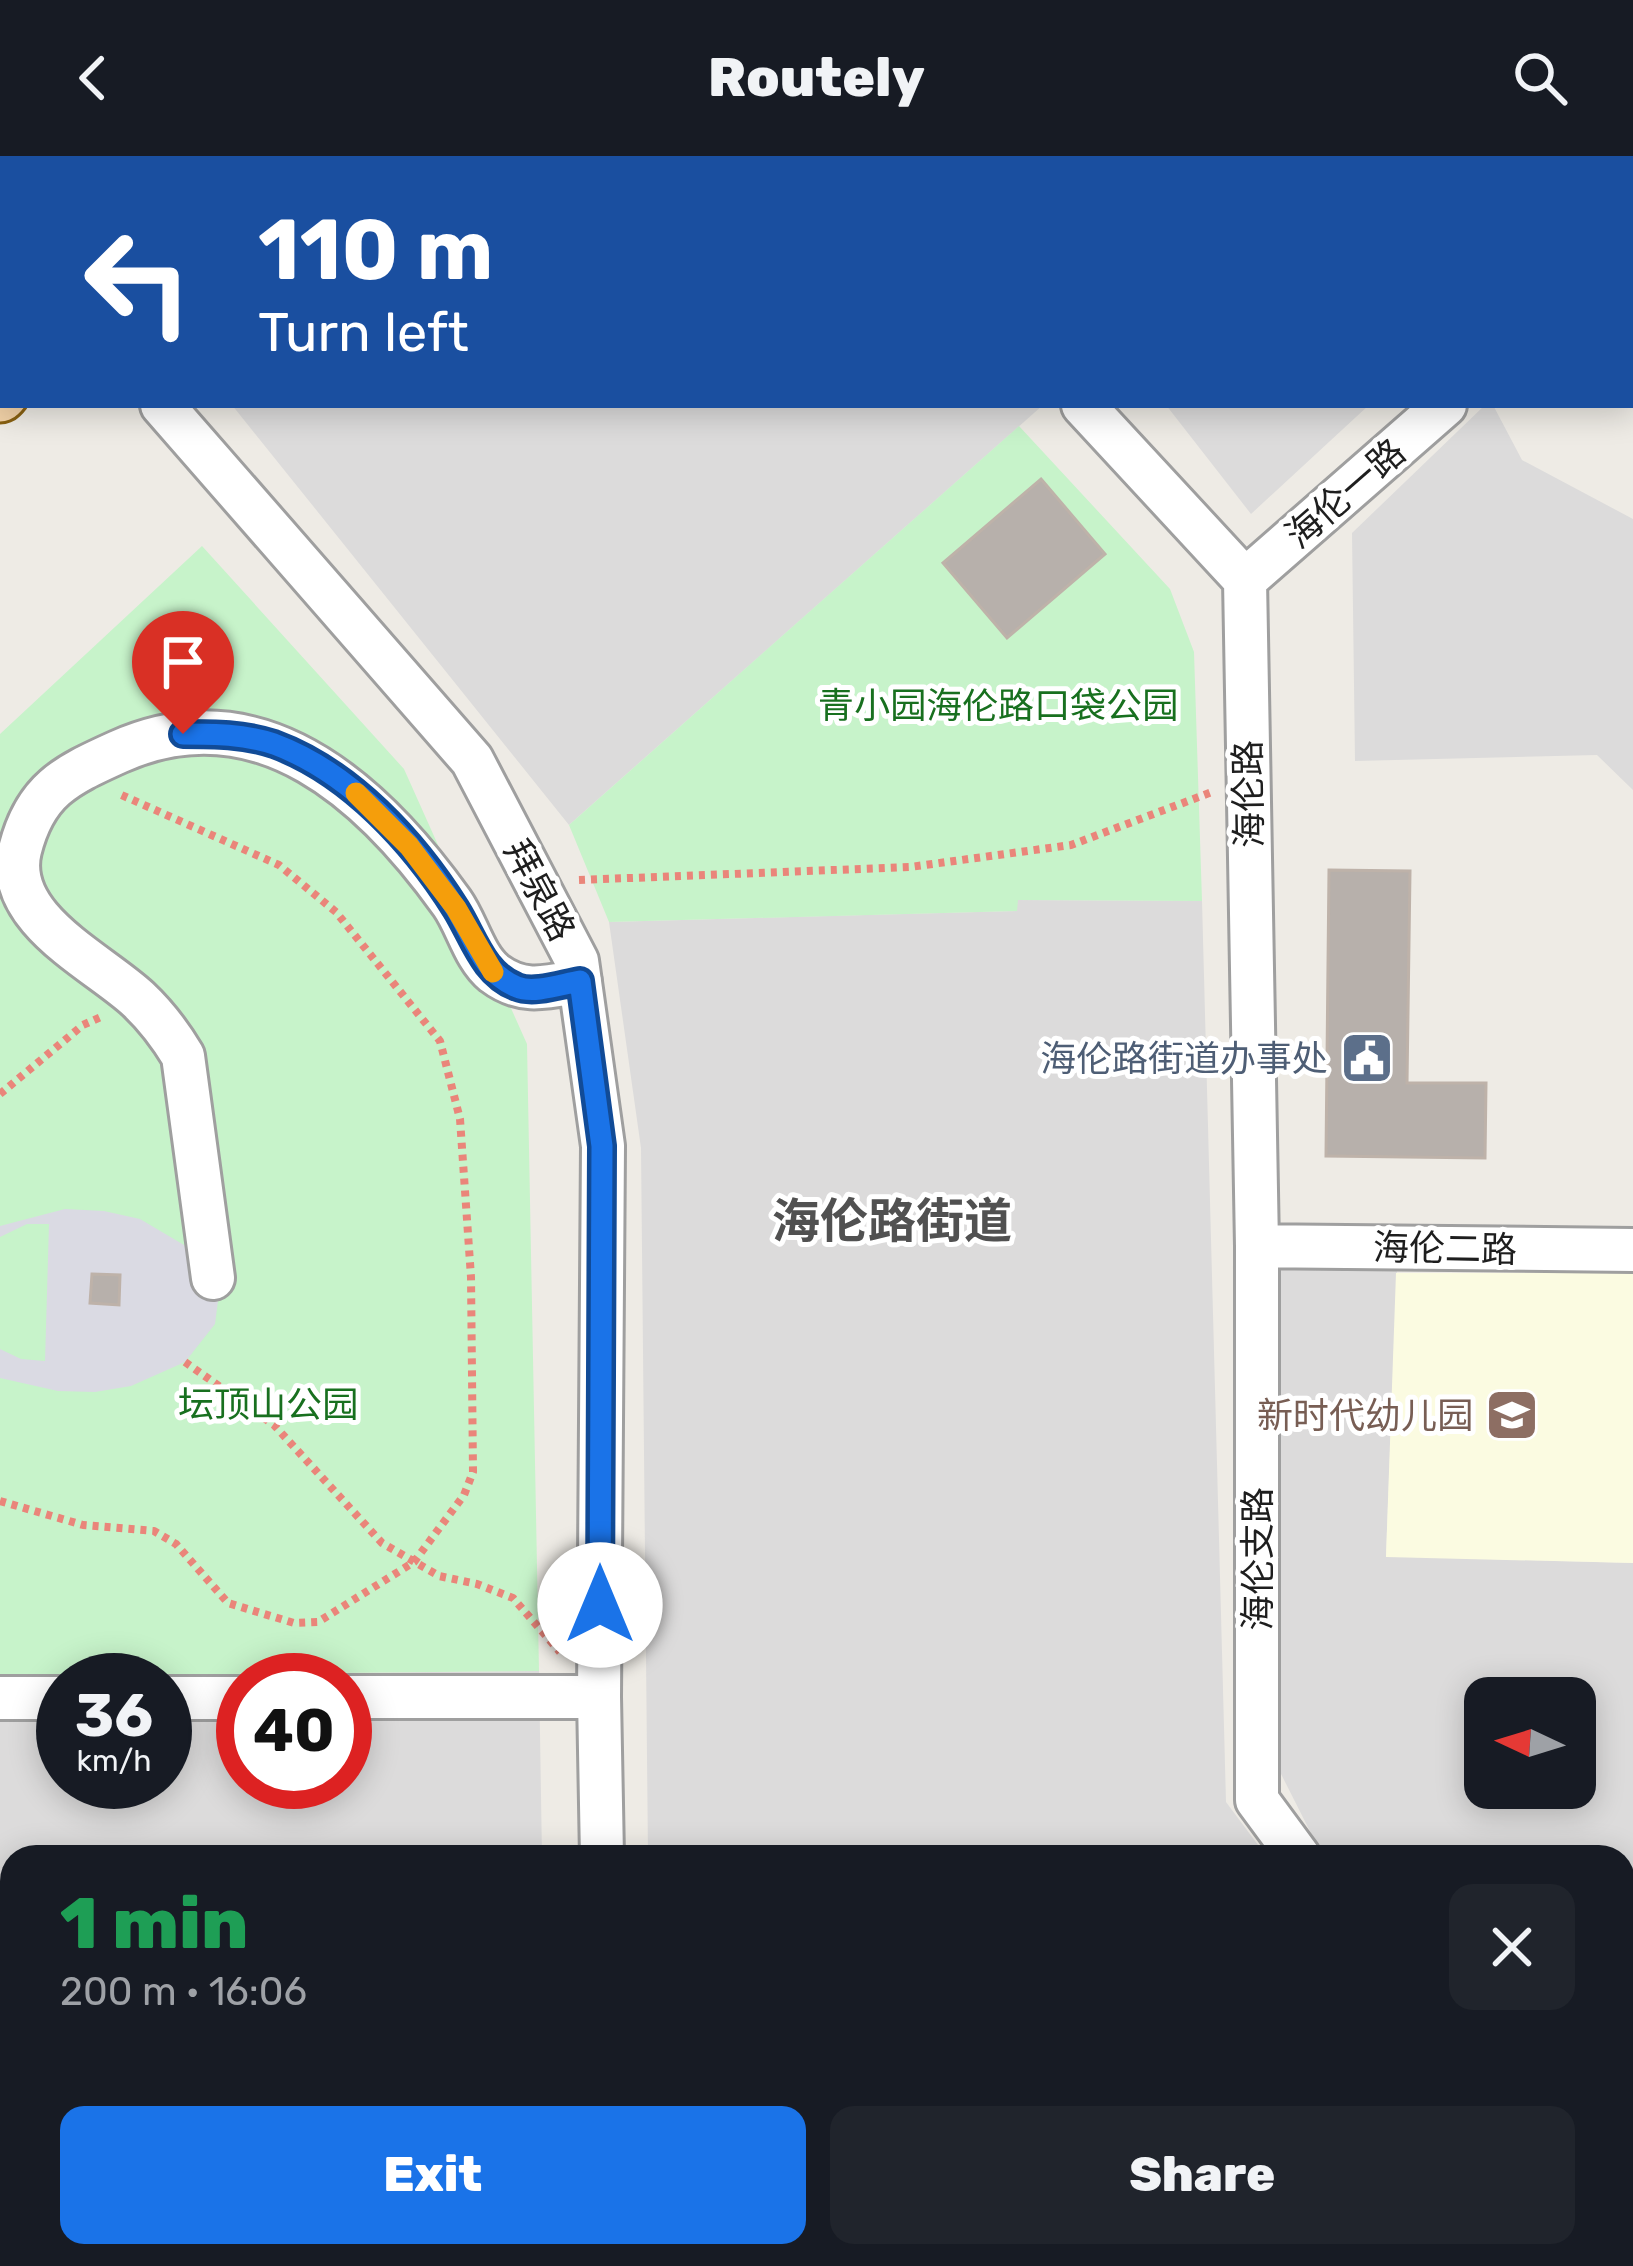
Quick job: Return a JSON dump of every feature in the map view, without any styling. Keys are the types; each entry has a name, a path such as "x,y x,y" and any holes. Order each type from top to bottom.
{"street":[{"name":"拜泉路","path":"165,408 472,760 577,962 602,1146 602,1845"},
{"path":"1086,408 1245,580"},
{"name":"海伦一路","path":"1245,580 1442,408"},
{"name":"海伦路","path":"1245,580 1257,1246"},
{"path":"214,1278 183,1056 139,1000 48,927 21,889 17,864 34,810 71,772 128,747 183,734 225,734 273,744 316,765 363,798 409,846 456,908 488,968 526,990 580,981"},
{"name":"海伦二路","path":"1257,1246 1633,1250"},
{"name":"海伦支路","path":"1257,1246 1257,1800 1290,1845"},
{"path":"372,1697 599,1697"},
{"path":"0,1698 36,1698"}],"path":[{"path":"0,1501 83,1525 154,1532 176,1544 228,1603 294,1623 318,1622 414,1562 464,1495 473,1472 471,1277 460,1119 440,1041 336,911 279,865 71,772"},
{"path":"535,882 910,867 1071,845 1248,779"},
{"path":"0,1094 83,1024 100,1016 159,1023"},
{"path":"185,1362 274,1425 382,1543 439,1576 477,1583 513,1598 599,1697"}],"shaded area":[{"path":"234,408 1040,408 569,825"},
{"path":"1168,408 1366,408 1251,514"},
{"path":"1482,408 1495,408 1522,460 1633,519 1633,790 1597,755 1355,761 1352,533"},
{"path":"1017,900 1202,901 1226,1802 1258,1845 648,1845 641,1148 609,922 1016,911"},
{"path":"65,1209 140,1219 184,1245 213,1278 218,1301 215,1324 185,1362 131,1386 95,1392 58,1391 0,1378 0,1349 21,1359 45,1361 49,1224 27,1224 0,1237 0,1226"},
{"path":"1397,1269 1386,1556 1633,1563 1633,1845 1317,1845 1276,1764 1281,1270"},
{"name":"新时代幼儿园","path":"1396,1273 1633,1273 1633,1563 1386,1557"},
{"path":"539,1671 542,1845 0,1845 0,1676 36,1676 36,1809 192,1809 192,1674 216,1674 216,1809 372,1809 372,1673"}],"green space":[{"name":"青小园海伦路口袋公园","path":"1019,426 1170,589 1194,652 1202,901 1018,900 1017,911 609,922 569,825"},
{"name":"坛顶山公园","path":"202,546 404,769 527,1044 539,1671 372,1673 372,1653 216,1653 216,1674 192,1674 192,1653 36,1653 36,1676 0,1676 0,734"}],"building":[{"path":"1041,479 1105,554 1007,638 943,563"},
{"path":"1329,870 1410,871 1407,1083 1486,1083 1485,1158 1326,1156"},
{"path":"92,1274 120,1275 119,1305 90,1303"}],"slow traffic":[{"path":"356,793 409,846 456,908 493,972"}],"place":[{"name":"海伦路街道办事处","path":"1367,1058"},
{"name":"新时代幼儿园","path":"1512,1415"}],"district":[{"name":"海伦路街道","path":"892,1221"}],"route":[{"path":"183,734 225,734 273,744 316,765 363,798 409,846 456,908 488,968 526,990 580,981 602,1146 600,1605"}]}
